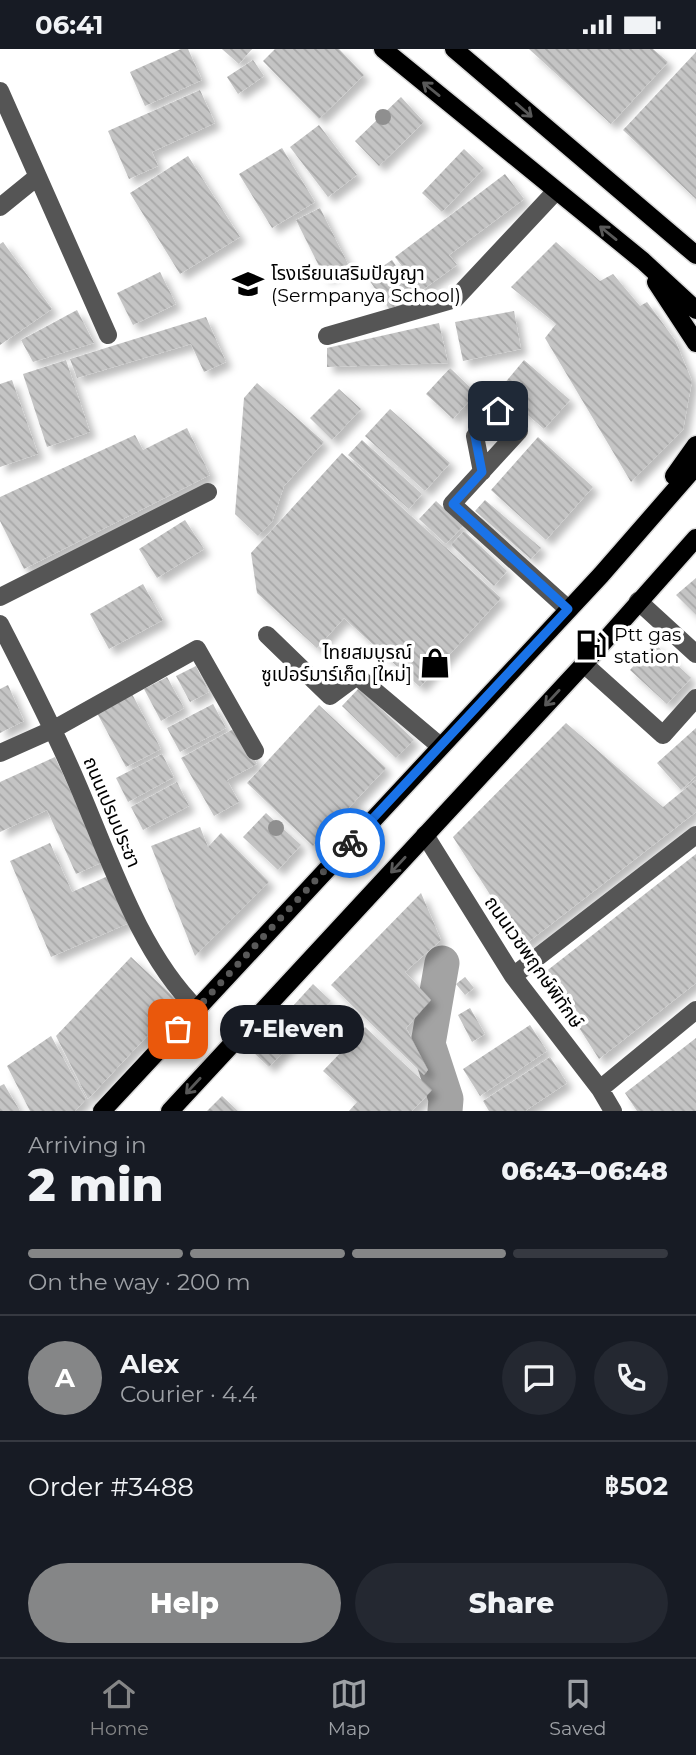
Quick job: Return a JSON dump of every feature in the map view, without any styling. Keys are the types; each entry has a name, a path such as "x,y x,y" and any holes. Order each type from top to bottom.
{"main road":[{"path":"383,49 643,261 696,310"},
{"path":"454,49 696,255"},
{"path":"643,261 696,343"},
{"path":"601,575 696,445"},
{"path":"102,1111 601,575 696,466"},
{"path":"170,1111 584,664 696,538"}],"street":[{"path":"0,92 108,335"},
{"path":"0,207 37,177"},
{"path":"327,336 454,299 556,191"},
{"path":"482,472 453,504 568,609"},
{"path":"0,597 208,492"},
{"path":"638,601 696,654"},
{"name":"ถนนเปรมประชา","path":"0,624 54,729 144,939 182,994 197,1009"},
{"path":"267,635 330,696 357,677 440,746"},
{"path":"0,753 54,729 197,649 255,751"},
{"path":"584,664 663,735 696,698"},
{"name":"ถนนเวชพฤกษ์พิทักษ์","path":"425,835 513,976 600,1089 613,1111"},
{"path":"513,976 696,835"},
{"path":"600,1089 696,1010"}],"building":[{"path":"181,49 188,49 202,80 145,106 130,72"},
{"path":"222,49 252,49 239,64"},
{"path":"275,49 339,49 364,75 319,119 263,61"},
{"path":"529,49 653,49 668,62 611,124"},
{"path":"696,52 696,199 623,130"},
{"path":"253,60 264,76 238,94 227,77"},
{"path":"200,90 215,123 152,152 158,166 129,179 108,131"},
{"path":"401,97 424,122 379,166 355,141"},
{"path":"319,125 357,175 328,197 290,147"},
{"path":"282,148 315,202 272,228 239,174"},
{"path":"464,149 484,168 442,212 422,193"},
{"path":"188,156 240,237 180,274 130,193"},
{"path":"505,174 524,199 449,255 457,265 421,291 395,257"},
{"path":"320,208 349,266 325,278 296,220"},
{"path":"3,242 52,309 0,345 0,244"},
{"path":"556,242 600,281 613,274 640,306 647,302 675,340 692,381 683,430 631,482 545,338 556,324 511,287"},
{"path":"392,260 415,293 390,310 367,277"},
{"path":"160,272 176,304 133,325 117,293"},
{"path":"77,310 94,343 33,362 21,340"},
{"path":"514,311 521,349 463,361 455,322"},
{"path":"206,317 226,362 204,372 191,344 77,378 70,359"},
{"path":"439,323 448,363 327,367 327,348"},
{"path":"66,360 90,432 47,447 23,374"},
{"path":"524,360 570,400 544,429 499,390"},
{"path":"450,368 476,393 453,419 426,394"},
{"path":"12,380 38,454 0,467 0,384"},
{"path":"257,383 324,442 284,486 272,522 258,536 235,514 244,398"},
{"path":"339,389 361,409 332,440 310,418"},
{"path":"390,409 450,463 425,491 365,436"},
{"path":"187,428 210,475 24,569 0,521 0,497 135,435 143,450"},
{"path":"538,437 593,487 546,540 491,490"},
{"path":"362,440 422,494 409,509 348,455"},
{"path":"342,453 501,598 420,687 344,618 317,648 257,593 251,553"},
{"path":"485,500 541,548 531,559 475,511"},
{"path":"436,501 463,526 446,544 419,519"},
{"path":"185,520 204,549 157,578 139,549"},
{"path":"464,531 507,571 494,586 451,545"},
{"path":"696,578 696,615 676,595"},
{"path":"143,584 163,620 109,649 90,614"},
{"path":"654,643 691,678 667,704 630,670"},
{"path":"196,666 209,692 190,702 176,676"},
{"path":"167,677 184,708 161,721 144,689"},
{"path":"8,685 24,721 0,733 0,689"},
{"path":"359,688 414,740 396,758 342,706"},
{"path":"132,694 161,749 126,767 97,713"},
{"path":"213,704 226,728 180,752 167,728"},
{"path":"319,705 386,768 313,846 247,783"},
{"path":"566,723 663,807 696,780 696,812 523,946 453,837"},
{"path":"237,727 257,764 227,780 239,802 214,816 181,758"},
{"path":"696,728 696,776 681,790 657,763"},
{"path":"162,754 174,777 128,802 116,778"},
{"path":"55,757 103,862 76,874 47,810 0,832 0,782"},
{"path":"177,782 189,806 143,830 131,807"},
{"path":"266,813 301,845 278,870 243,837"},
{"path":"200,827 208,847 221,833 269,882 195,956 151,846"},
{"path":"50,843 72,892 108,876 129,923 51,957 10,861"},
{"path":"696,854 696,983 599,1059 544,973"},
{"path":"421,893 441,940 405,972 431,1000 406,1028 428,1070 424,1075 331,985"},
{"path":"131,957 179,1002 88,1099 56,1036"},
{"path":"465,977 474,988 465,995 456,984"},
{"path":"313,984 331,1001 269,1067 252,1051"},
{"path":"470,1008 485,1034 472,1042 458,1015"},
{"path":"530,1025 547,1051 480,1096 463,1069"},
{"path":"365,1027 432,1090 412,1111 349,1111 357,1102 323,1071"},
{"path":"51,1036 86,1099 75,1111 30,1111 7,1066"},
{"path":"696,1038 696,1111 637,1111 625,1093"},
{"path":"550,1057 567,1083 525,1111 489,1111 483,1101"},
{"path":"4,1084 20,1111 0,1111 0,1086"},
{"path":"222,1096 238,1111 207,1111"}],"waterway":[{"path":"442,963 428,1044 446,1099 445,1111"}],"way so far":[{"path":"178,1029 350,843"}],"place":[{"name":"โรงเรียนเสริมปัญญา (Sermpanya School)","path":"248,284"},
{"name":"Ptt gas station","path":"591,645"},
{"name":"ไทยสมบูรณ์ ซูเปอร์มาร์เก็ต [ใหม่]","path":"435,663"},
{"name":"7-Eleven","path":"178,1029"}],"route":[{"path":"350,843 568,609 453,504 482,472 475,436 498,411"}]}
